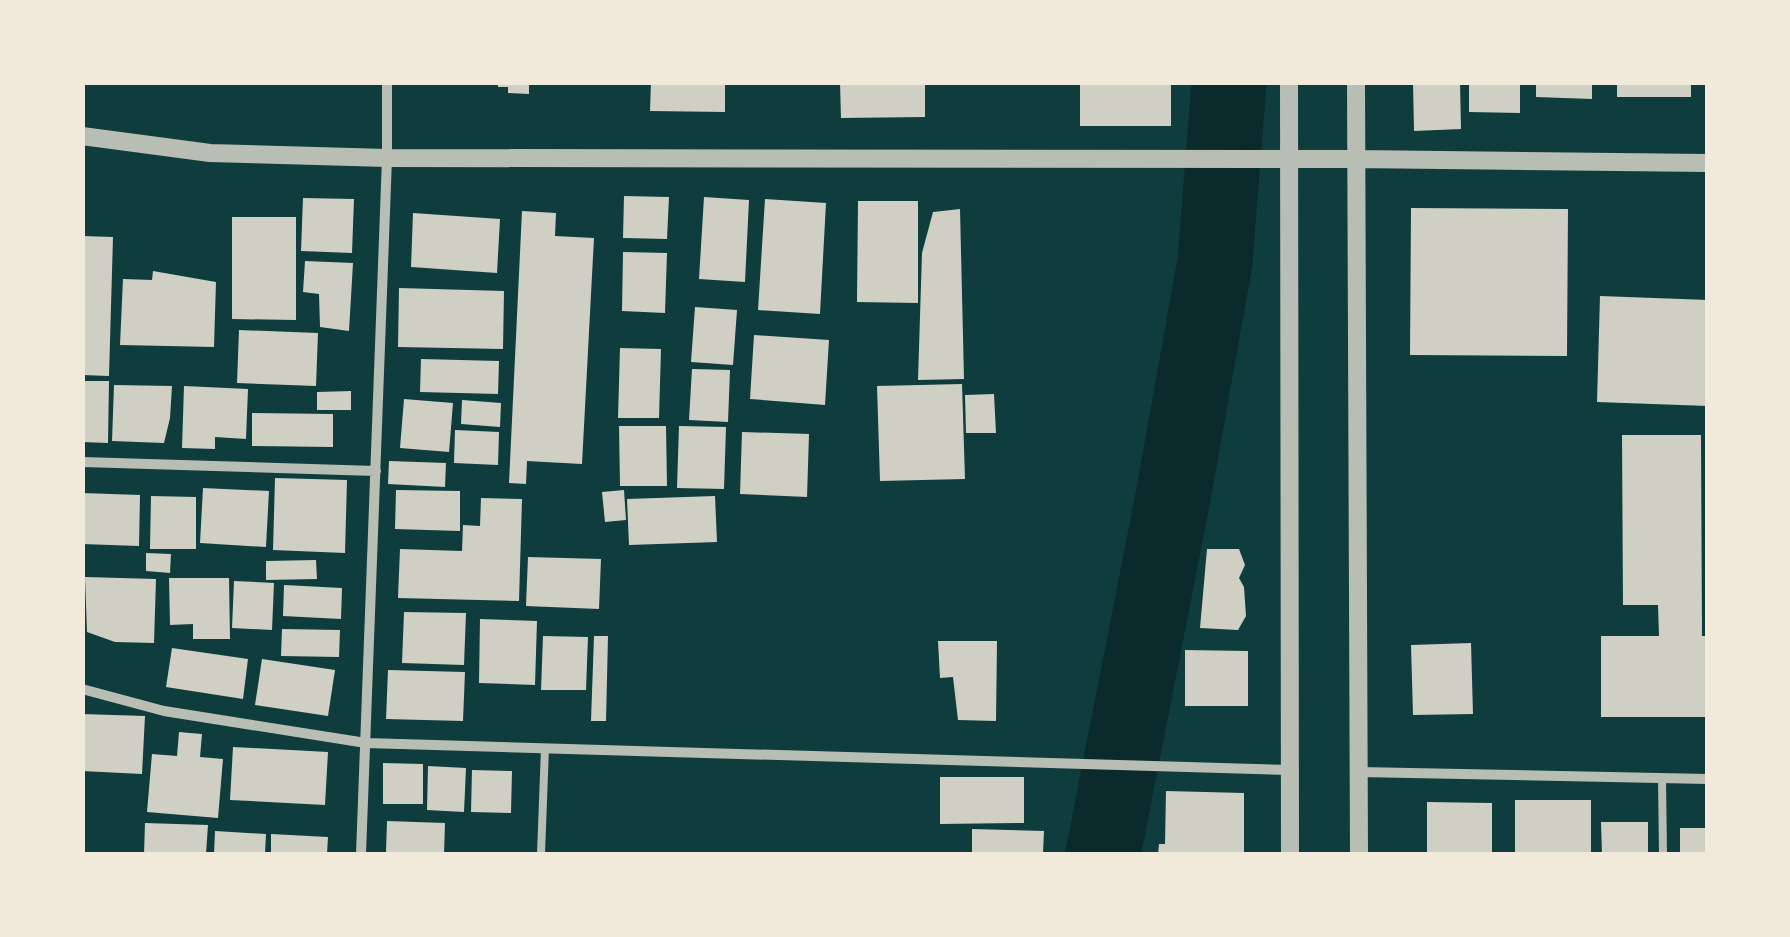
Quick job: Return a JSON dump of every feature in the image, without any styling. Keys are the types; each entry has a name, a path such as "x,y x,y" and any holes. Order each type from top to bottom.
{"street":[{"path":"360,854 387,82"},
{"path":"1288,82 1290,854"},
{"path":"1356,82 1359,854"},
{"path":"82,136 210,153 387,158 1708,163"},
{"path":"82,462 376,471"},
{"path":"82,688 164,710 366,744 1290,770"},
{"path":"1359,772 1708,779"}],"lane":[{"path":"541,854 544,748"},
{"path":"1662,778 1663,854"}],"building":[{"path":"498,82 529,82 529,94 508,93 508,87 498,87"},
{"path":"651,82 725,82 725,112 650,111"},
{"path":"840,82 925,82 925,117 841,118"},
{"path":"1080,82 1171,82 1171,126 1080,126"},
{"path":"1413,82 1460,82 1461,129 1414,131"},
{"path":"1469,82 1520,82 1520,113 1469,112"},
{"path":"1536,82 1592,82 1592,99 1536,97"},
{"path":"1617,82 1691,82 1691,97 1617,97"},
{"path":"624,196 669,197 667,239 623,238"},
{"path":"704,197 749,200 745,282 699,279"},
{"path":"303,198 354,199 352,253 301,251"},
{"path":"765,199 826,203 820,314 758,310"},
{"path":"858,201 918,201 918,303 857,302"},
{"path":"1411,208 1568,209 1567,356 1410,355"},
{"path":"960,209 964,379 918,380 922,253 933,212"},
{"path":"522,211 556,213 555,236 594,238 582,464 527,461 526,484 509,483"},
{"path":"413,213 500,219 497,273 411,267"},
{"path":"232,217 296,217 296,320 232,319"},
{"path":"82,236 113,237 109,376 82,375"},
{"path":"623,252 667,253 665,313 622,311"},
{"path":"305,261 353,263 349,331 320,327 319,294 303,292"},
{"path":"153,271 216,282 214,347 120,345 123,279 152,280"},
{"path":"399,288 504,291 503,349 398,347"},
{"path":"1600,296 1708,300 1708,406 1597,402"},
{"path":"695,307 737,310 733,365 691,362"},
{"path":"239,330 318,333 316,386 237,383"},
{"path":"754,335 829,340 825,405 750,399"},
{"path":"620,348 661,349 659,418 618,418"},
{"path":"421,359 499,361 498,394 420,392"},
{"path":"692,369 730,370 728,422 689,420"},
{"path":"82,381 109,381 108,443 82,442"},
{"path":"962,384 965,479 880,481 877,386"},
{"path":"114,385 172,386 164,443 112,441"},
{"path":"184,386 248,389 246,439 215,437 215,449 182,448"},
{"path":"351,391 351,410 317,410 317,392"},
{"path":"994,394 996,433 966,433 965,395"},
{"path":"404,399 453,403 449,452 400,448"},
{"path":"462,400 501,403 500,427 461,424"},
{"path":"252,413 333,414 333,447 252,446"},
{"path":"619,426 666,426 667,486 620,486"},
{"path":"679,426 726,427 724,489 677,488"},
{"path":"455,430 499,432 498,465 454,463"},
{"path":"742,432 809,434 807,497 740,494"},
{"path":"1622,435 1701,435 1702,636 1708,636 1708,717 1601,717 1601,636 1659,636 1658,605 1623,605"},
{"path":"389,461 446,463 445,487 388,484"},
{"path":"275,478 347,480 345,553 273,550"},
{"path":"203,488 269,491 266,547 200,543"},
{"path":"396,490 460,491 460,531 395,529"},
{"path":"624,490 626,520 605,522 602,492"},
{"path":"82,493 140,495 139,546 82,544"},
{"path":"151,496 196,497 196,549 150,549"},
{"path":"715,496 717,542 629,545 627,499"},
{"path":"481,498 522,499 519,601 398,598 400,549 462,551 463,525 480,526"},
{"path":"1207,549 1239,549 1245,565 1239,578 1244,587 1246,616 1238,630 1200,628"},
{"path":"146,553 171,554 170,573 146,571"},
{"path":"528,557 601,559 599,609 526,606"},
{"path":"316,560 317,579 266,580 266,561"},
{"path":"85,577 156,579 154,643 115,642 87,632"},
{"path":"169,578 229,578 230,639 193,639 193,624 170,625"},
{"path":"234,581 274,583 272,630 232,628"},
{"path":"284,585 342,588 341,619 283,616"},
{"path":"404,612 466,613 464,665 402,663"},
{"path":"480,619 537,621 535,685 479,683"},
{"path":"282,629 340,630 339,657 281,656"},
{"path":"543,636 588,637 586,690 541,690"},
{"path":"594,636 608,636 606,721 591,721"},
{"path":"938,641 997,641 996,721 958,720 953,677 940,678"},
{"path":"1471,643 1473,714 1413,715 1411,645"},
{"path":"172,648 248,659 243,699 166,687"},
{"path":"1185,650 1248,651 1248,706 1185,706"},
{"path":"262,659 335,670 328,716 255,705"},
{"path":"388,670 465,672 463,721 386,719"},
{"path":"82,714 145,716 142,774 82,771"},
{"path":"179,732 202,734 200,757 223,759 218,818 147,812 152,754 177,756"},
{"path":"233,747 328,752 325,805 230,800"},
{"path":"383,763 423,764 423,804 383,804"},
{"path":"428,766 466,768 464,812 427,810"},
{"path":"472,770 512,771 511,813 471,812"},
{"path":"940,777 1024,777 1024,823 940,824"},
{"path":"1166,791 1244,793 1244,854 1158,854 1159,844 1165,844"},
{"path":"1515,800 1591,800 1591,854 1515,854"},
{"path":"1427,802 1492,803 1492,854 1427,854"},
{"path":"387,821 445,823 444,854 386,852"},
{"path":"1601,822 1648,822 1648,854 1602,854"},
{"path":"145,823 208,825 206,854 144,854"},
{"path":"1680,828 1708,828 1708,854 1680,854"},
{"path":"972,829 1044,831 1043,854 972,854"},
{"path":"215,831 266,834 265,854 214,854"},
{"path":"271,834 328,837 327,854 271,854"}],"waterway":[{"path":"1103,854 1215,262 1229,82"}]}
